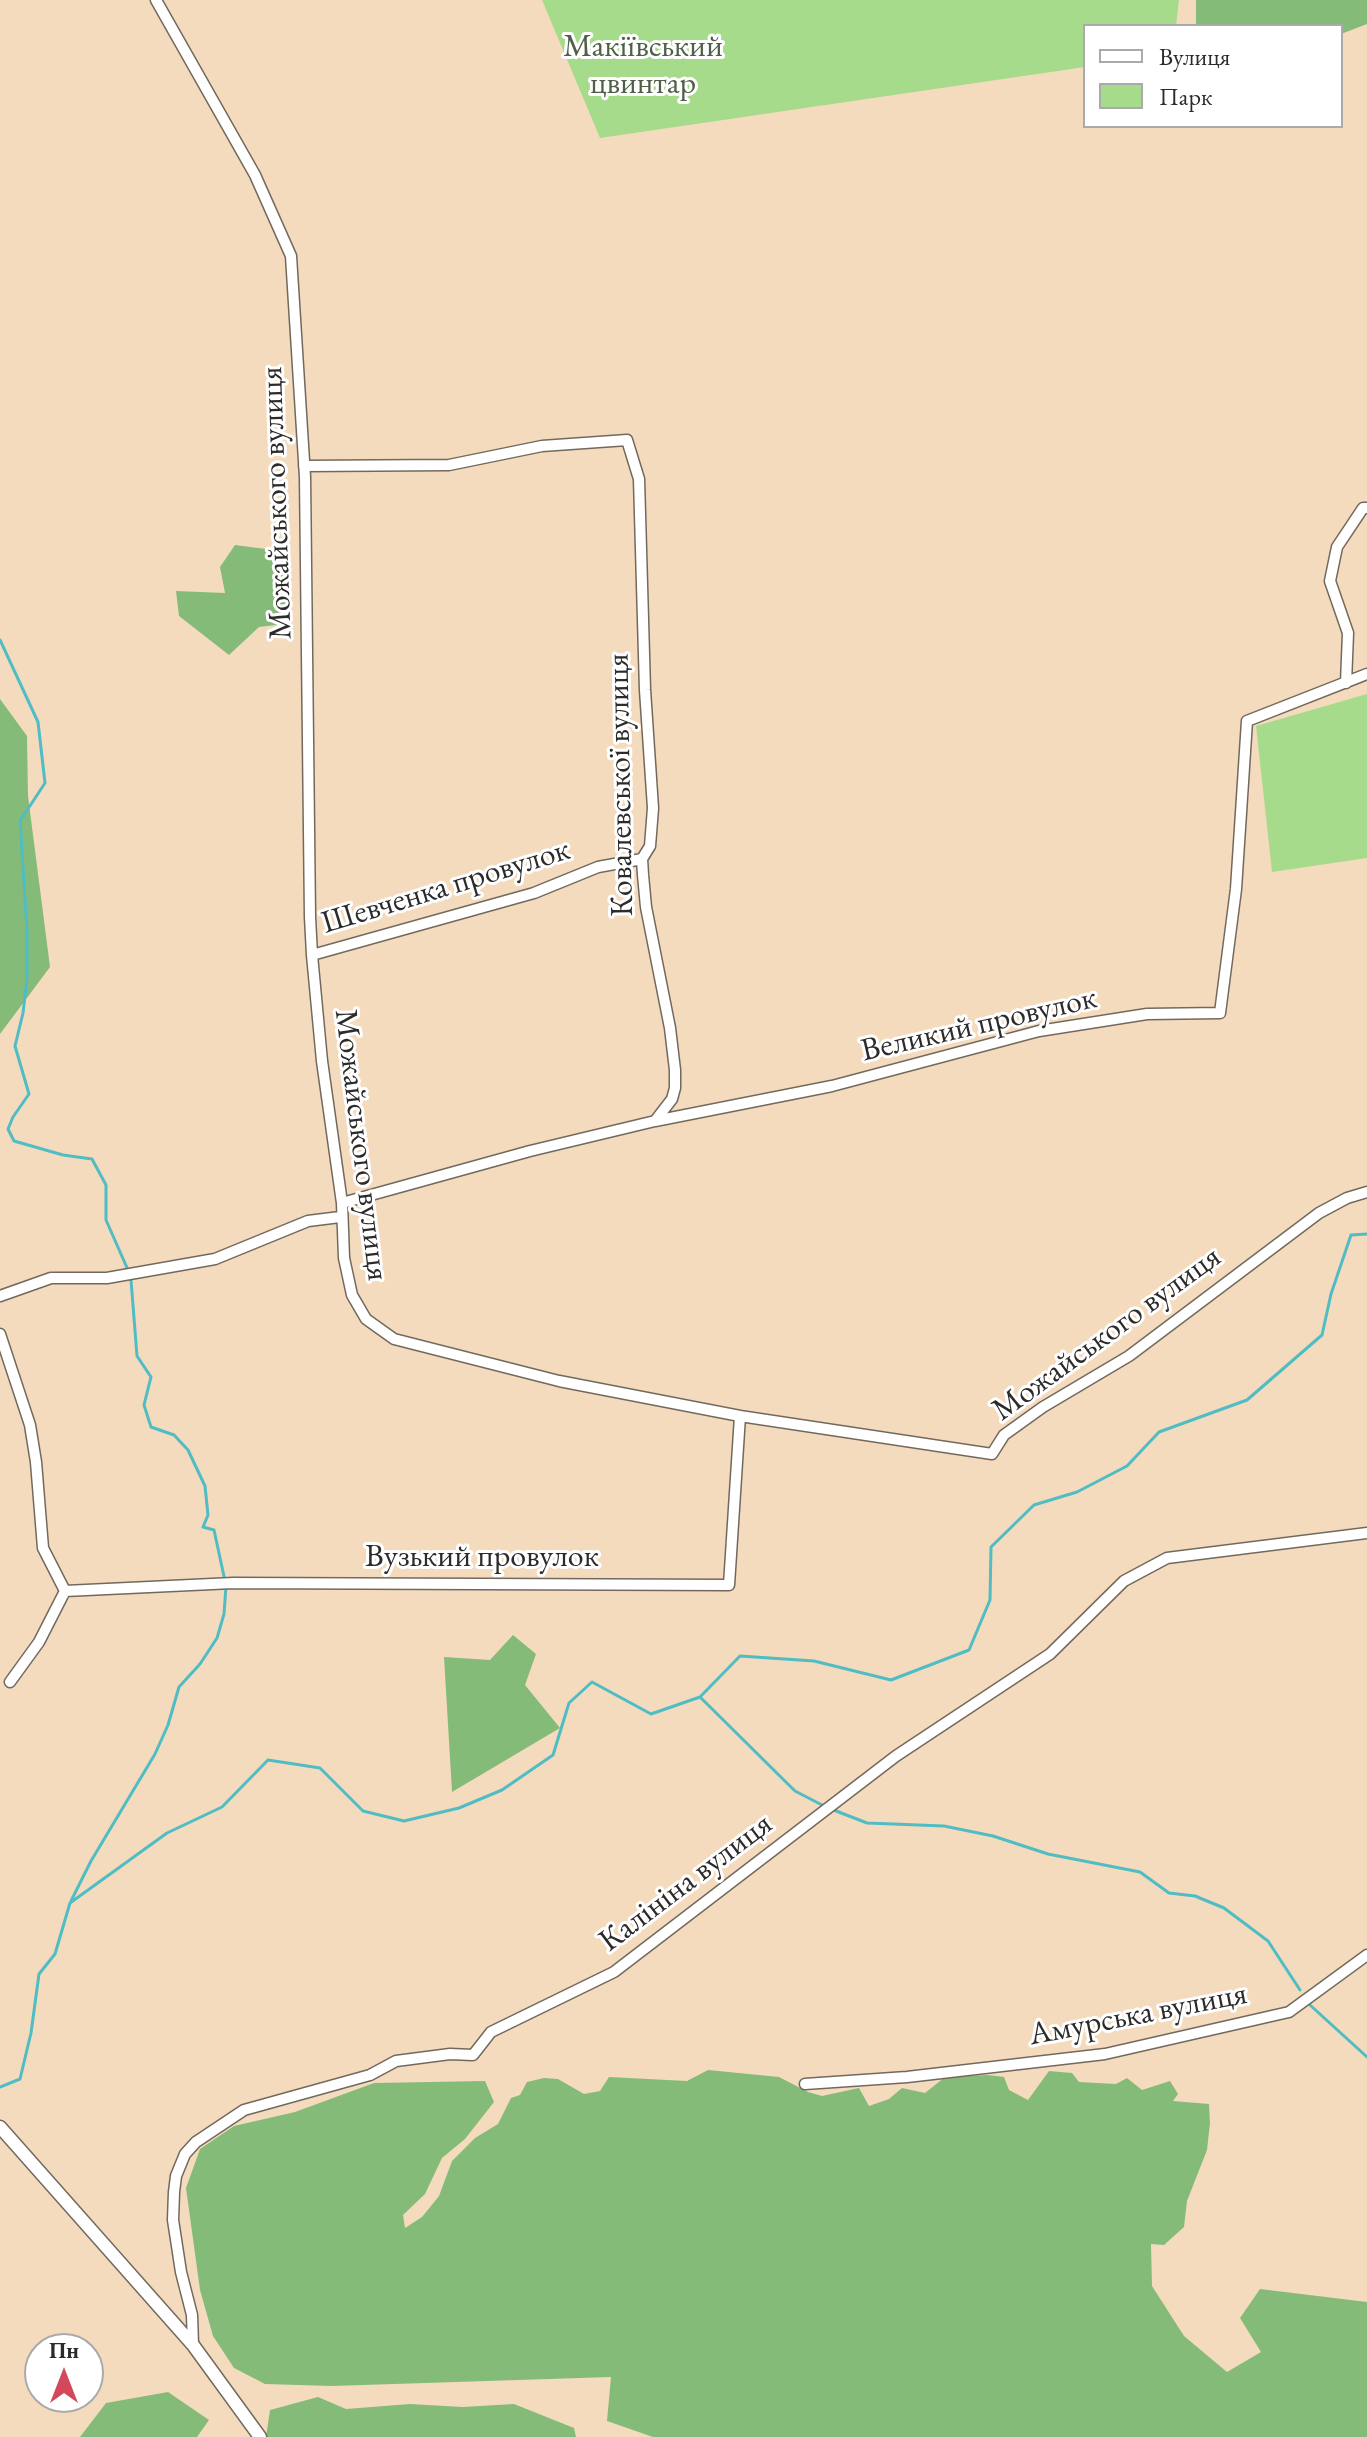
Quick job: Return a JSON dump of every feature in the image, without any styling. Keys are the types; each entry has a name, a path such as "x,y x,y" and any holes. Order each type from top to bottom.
{"main road":[{"path":"0,2127 193,2345 260,2437"}],"street":[{"name":"Можайського вулиця","path":"156,0 255,175 291,256 304,466 312,955 322,1061 342,1203 340,1217 344,1258 352,1295 366,1319 394,1339 559,1381 740,1416 992,1454 1004,1435 1043,1407 1129,1356 1319,1213 1347,1198 1367,1192"},
{"name":"Ковалевської вулиця","path":"304,466 449,465 542,446 627,440 639,479 645,690 653,808 650,846 642,859 646,907 670,1028 675,1070 672,1099 655,1121"},
{"path":"1346,683 1348,633 1330,581 1337,547 1363,508 1367,508"},
{"name":"Великий провулок","path":"342,1203 530,1151 655,1121 832,1086 1039,1031 1147,1014 1220,1013 1236,889 1247,721 1367,674"},
{"name":"Шевченка провулок","path":"312,955 534,893 598,867 642,859"},
{"path":"0,1296 51,1278 107,1278 215,1259 308,1221 340,1217"},
{"path":"0,1334 30,1425 43,1548 65,1591 39,1642 10,1682"},
{"name":"Вузький провулок","path":"65,1591 233,1583 729,1585 740,1416"},
{"name":"Калініна вулиця","path":"193,2345 192,2315 173,2220 176,2176 185,2154 196,2142 244,2110 370,2075 396,2061 450,2054 473,2055 491,2032 614,1972 896,1756 1050,1654 1124,1581 1167,1558 1367,1533"},
{"name":"Амурська вулиця","path":"805,2084 907,2077 1105,2054 1277,2015 1289,2012 1367,1955"}],"green space":[{"name":"Макіївський цвинтар","path":"542,0 1179,0 1176,24 1083,24 1083,67 600,138"},
{"path":"1196,0 1367,0 1367,24 1343,33 1343,24 1196,24"},
{"path":"235,545 289,552 292,623 259,627 229,655 179,616 176,591 225,593 220,567"},
{"path":"1367,694 1367,858 1272,872 1256,726"},
{"path":"0,699 27,736 28,796 50,967 0,1034"},
{"path":"513,1635 536,1654 525,1685 560,1728 452,1792 444,1657 490,1660"},
{"path":"708,2070 779,2077 822,2096 859,2088 869,2106 889,2099 902,2088 925,2093 945,2077 1004,2077 1009,2090 1028,2100 1049,2071 1072,2073 1079,2082 1116,2084 1127,2078 1142,2090 1170,2081 1178,2094 1173,2101 1209,2104 1210,2123 1207,2150 1187,2201 1184,2227 1164,2245 1151,2244 1152,2286 1184,2336 1227,2372 1261,2352 1240,2318 1260,2289 1367,2302 1367,2437 653,2437 607,2421 611,2377 332,2386 265,2384 234,2368 213,2336 200,2290 186,2188 200,2149 234,2126 295,2112 374,2083 485,2081 494,2102 465,2139 442,2158 425,2194 403,2215 405,2228 422,2217 439,2196 452,2161 475,2138 498,2124 511,2098 520,2095 527,2082 558,2079 584,2094 600,2091 609,2077 687,2081"},
{"path":"168,2392 209,2420 197,2437 80,2437 98,2413 104,2413 106,2403"},
{"path":"318,2397 346,2409 410,2404 463,2407 514,2404 574,2428 576,2437 266,2437 270,2410"}],"waterway":[{"path":"0,640 38,722 45,783 20,821 27,978 15,1046 29,1094 8,1129 14,1141 63,1155 92,1159 106,1185 106,1220 128,1270"},
{"path":"0,2087 20,2079 31,2033 39,1974 55,1954 70,1903 167,1833 222,1807 268,1760 320,1768 363,1811 404,1821 459,1808 502,1790 553,1755 569,1703 592,1682 651,1714 700,1697 740,1656 814,1661 891,1680 969,1650 990,1600 991,1547 1034,1505 1077,1492 1127,1466 1159,1432 1247,1400 1322,1335 1331,1294 1351,1235 1367,1234"},
{"path":"131,1280 137,1356 151,1377 144,1405 151,1427 174,1435 188,1450 205,1486 208,1515 203,1527 214,1530 225,1581"},
{"path":"71,1901 91,1861 155,1754 168,1725 179,1687 200,1664 217,1638 224,1614 226,1586"},
{"path":"700,1697 795,1791 824,1806"},
{"path":"831,1809 867,1823 944,1826 993,1836 1048,1854 1140,1872 1169,1893 1195,1896 1224,1908 1268,1941 1300,1990"},
{"path":"1310,2005 1367,2057"}]}
